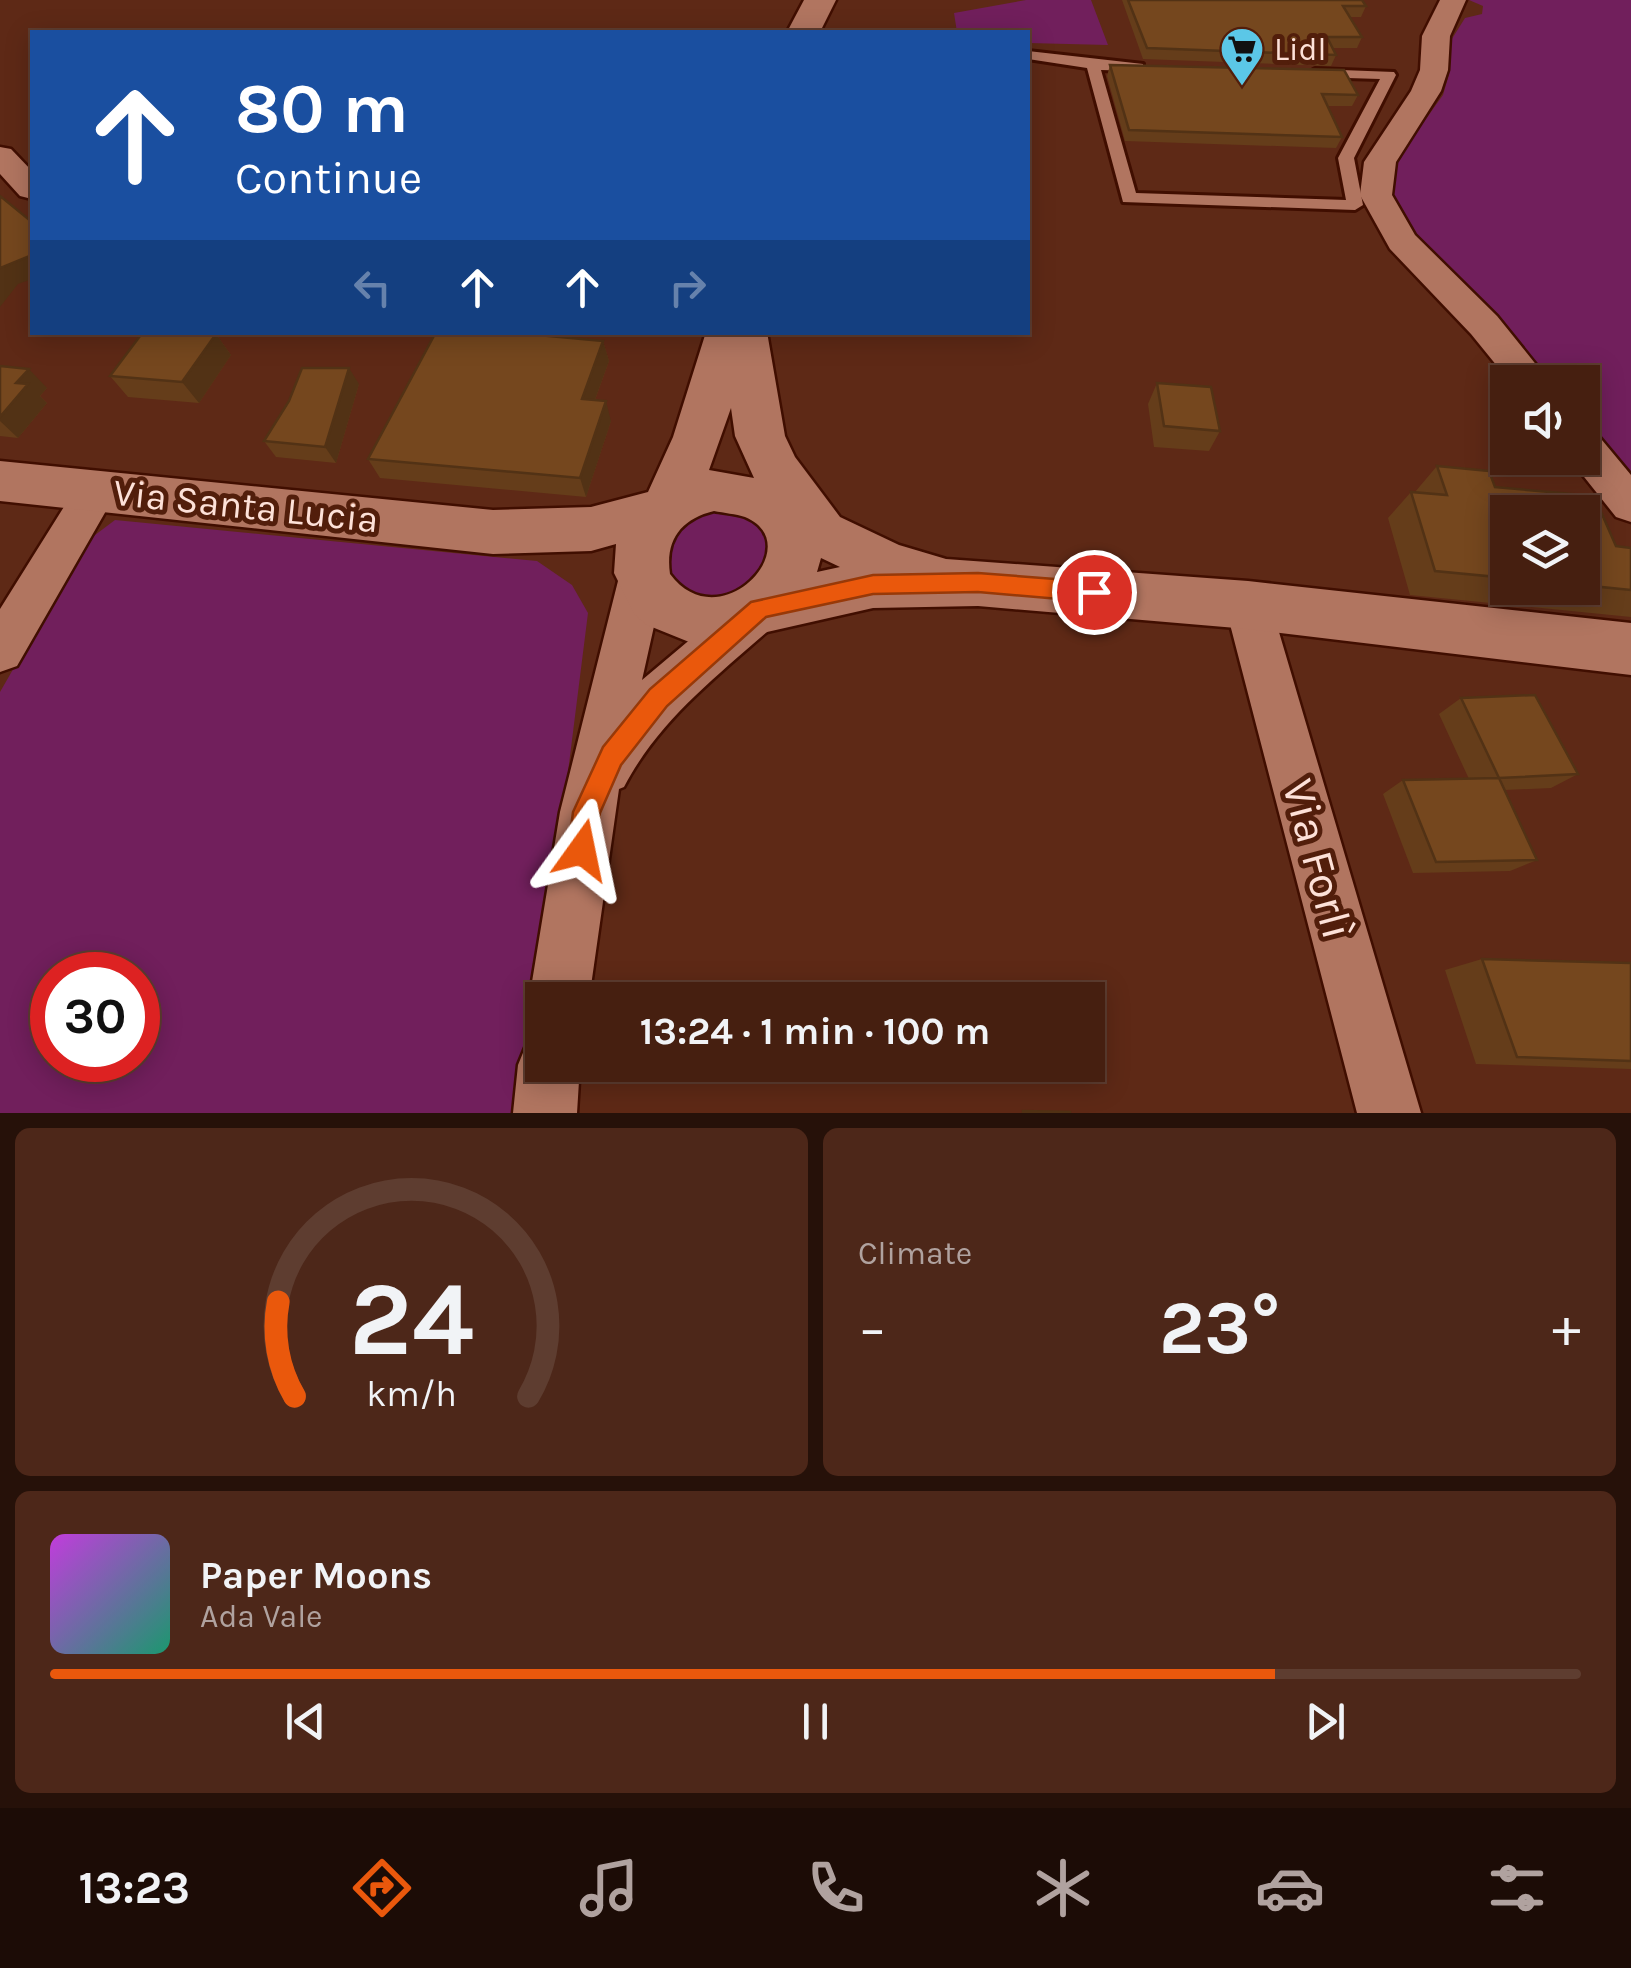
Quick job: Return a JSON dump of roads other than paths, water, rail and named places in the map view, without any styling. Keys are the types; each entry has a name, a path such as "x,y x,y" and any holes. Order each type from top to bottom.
{"main road":[{"path":"668,508 698,437 728,335"},
{"path":"744,335 757,422 794,506 795,563 780,594 760,609"},
{"name":"Via Santa Lucia","path":"0,480 493,532"},
{"path":"642,577 642,539 652,522 690,496 727,491 794,506 890,566 978,582 1248,605 1631,649"},
{"path":"493,532 590,529 668,508"},
{"path":"493,532 606,560 642,577 660,602 689,618 713,621 873,584 978,582"}],"street":[{"path":"1453,0 1436,36 1434,70 1426,91 1380,162 1376,195 1402,241 1484,325 1517,365"},
{"path":"0,156 30,186"},
{"path":"1600,468 1631,505"},
{"path":"0,652 98,490"},
{"path":"562,982 587,812 642,577"},
{"name":"Via Forlì","path":"1248,605 1389,1113"},
{"path":"587,812 612,756 658,698 760,609"},
{"path":"545,1113 548,1082"}],"lane":[{"path":"1030,55 1093,65 1152,67"},
{"path":"1093,65 1129,198 1355,204 1346,158 1389,75 1291,72"}],"place":[{"name":"Lidl","path":"1242,87"}]}
